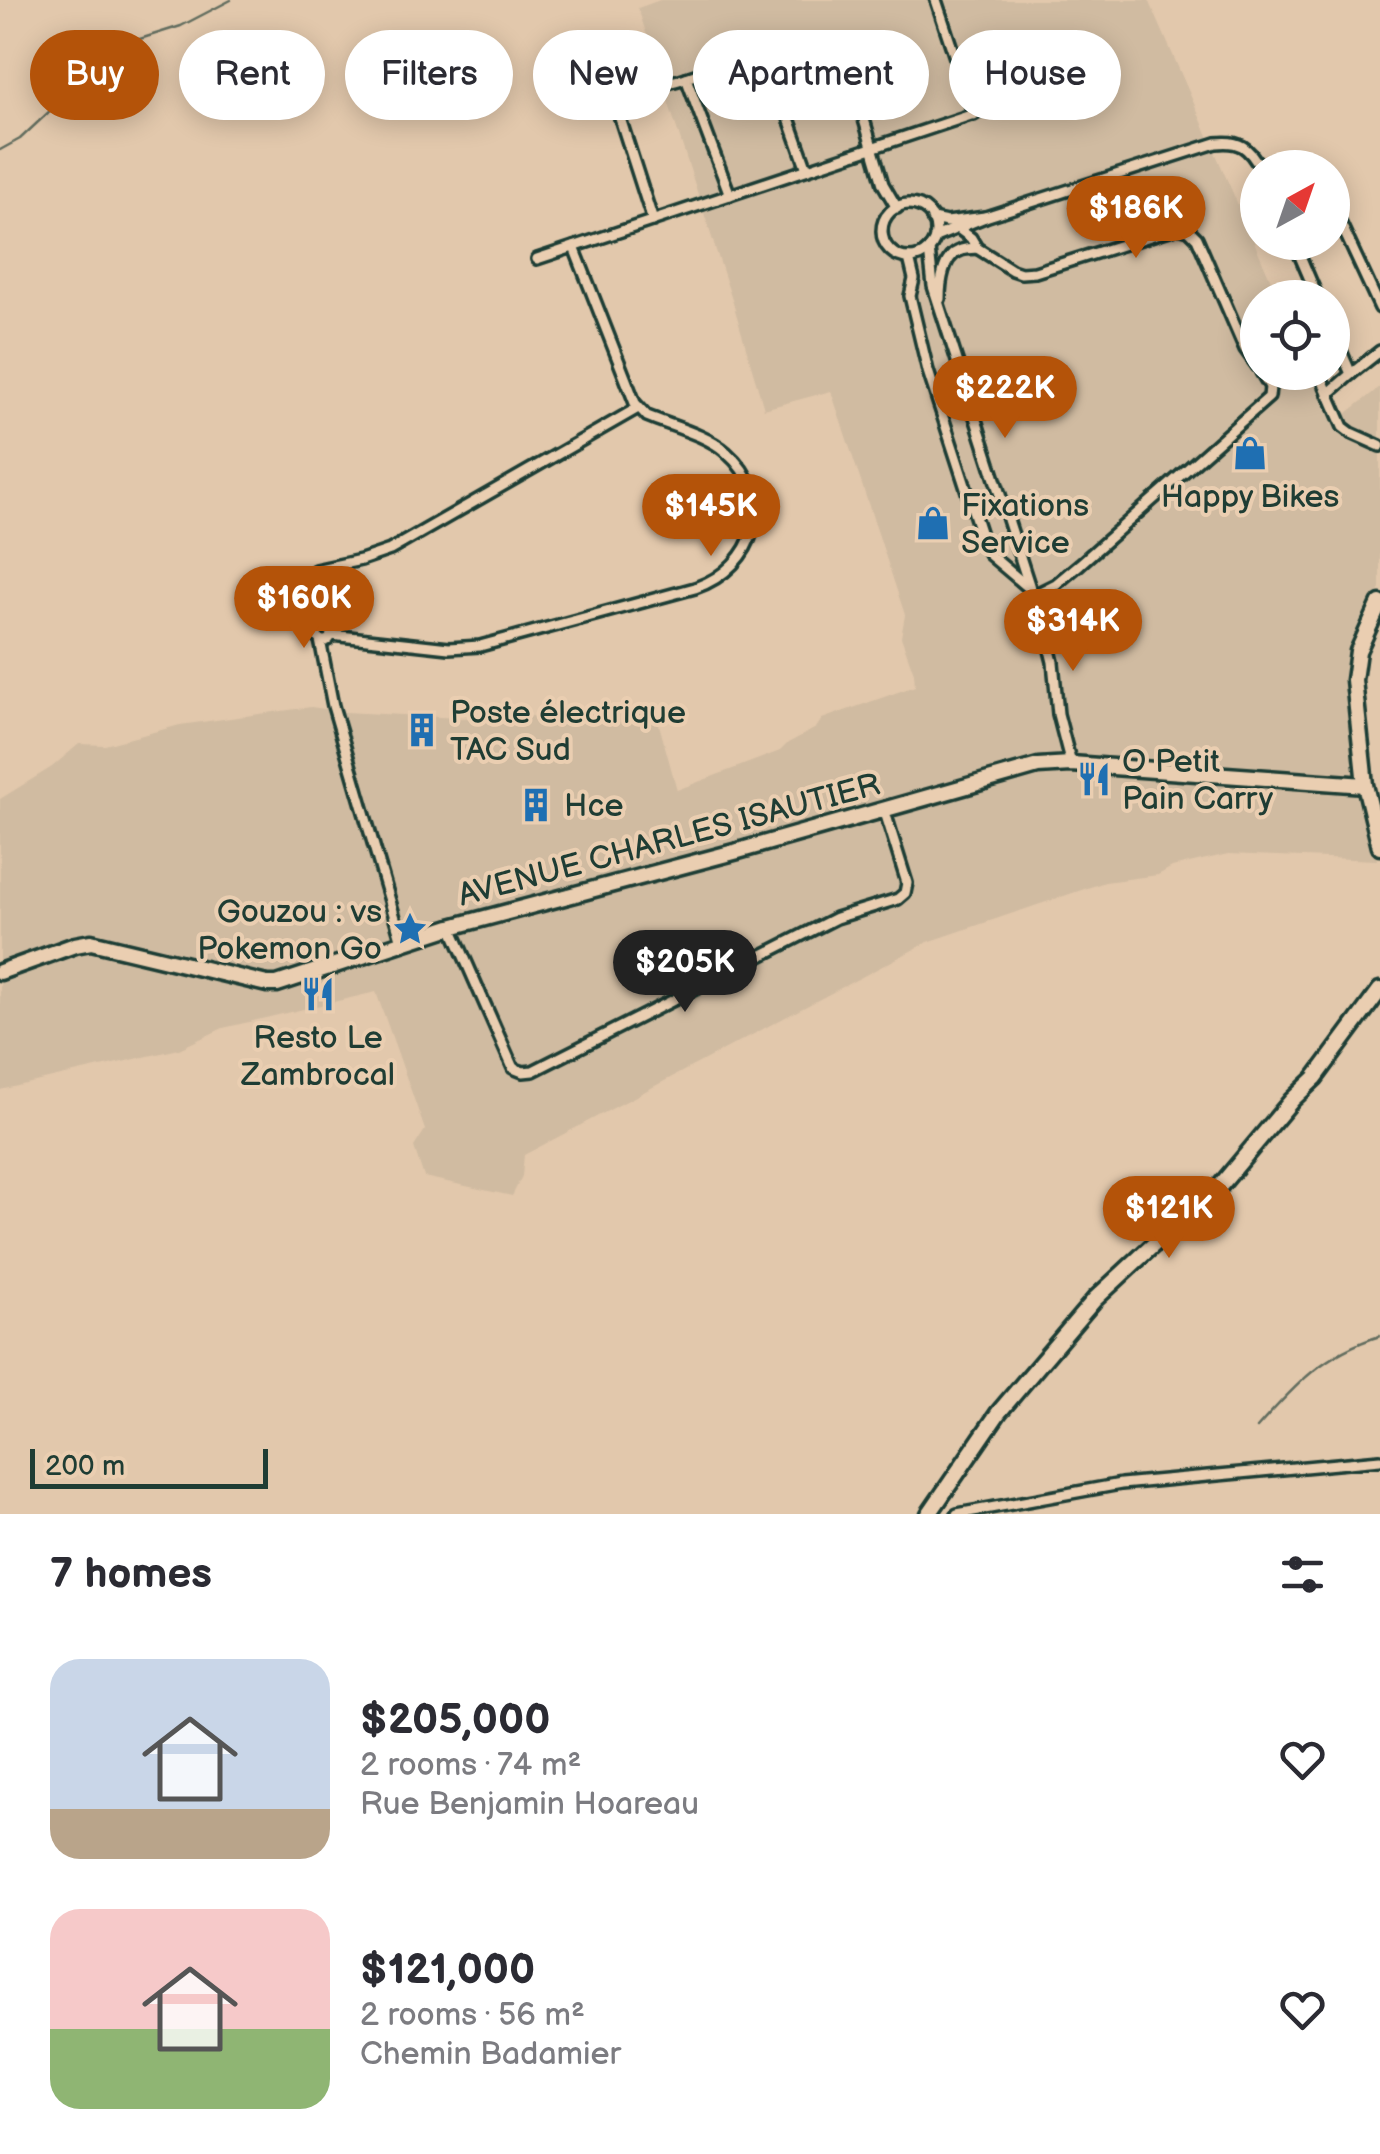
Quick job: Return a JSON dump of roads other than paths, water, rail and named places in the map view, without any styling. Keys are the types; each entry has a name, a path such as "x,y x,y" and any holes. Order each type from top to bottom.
{"street":[{"path":"936,0 949,39"},
{"path":"653,220 618,112 622,101 631,96 761,56 769,62 806,169"},
{"path":"686,78 730,195"},
{"path":"864,120 883,184 897,208"},
{"path":"537,258 957,120"},
{"path":"935,237 984,216 1216,143 1233,141 1247,150"},
{"path":"908,204 920,207 932,218 935,237 920,256 899,256 882,236 885,220 908,204"},
{"path":"932,218 947,222 984,216"},
{"path":"958,228 977,248 1021,273 1035,272 1179,226 1197,238 1240,337"},
{"path":"1350,244 1380,308"},
{"path":"326,635 449,648 480,646 695,588 722,576 742,556 753,528 750,483 741,467 717,444 647,416 638,408 574,246"},
{"path":"941,306 941,286 950,258 958,251 977,248"},
{"path":"929,249 933,286 1053,662 1058,714 1070,764"},
{"path":"909,258 914,279 910,296 928,371 983,541 990,555 1033,591"},
{"path":"1328,394 1380,352"},
{"path":"1033,591 1056,584 1080,564 1269,397 1270,390"},
{"path":"1326,390 1350,433 1380,446"},
{"path":"402,942 337,721 326,669 326,635 315,570 390,550 638,408"},
{"path":"1380,603 1363,636 1354,666 1365,785 1380,847"},
{"name":"AVENUE CHARLES ISAUTIER","path":"0,972 92,942 278,984 451,927 738,852 1038,766 1070,764 1365,785"},
{"path":"451,927 513,1068 533,1071 836,918 898,900 907,883 884,809"},
{"path":"929,1514 999,1412 1095,1300 1164,1236 1194,1216 1315,1078 1380,990"},
{"path":"957,1514 1121,1484 1380,1460"}],"waterway":[{"path":"0,150 20,139 52,109 74,77 93,60 124,44 181,26 231,0"},
{"path":"1257,1428 1326,1361 1380,1336"}],"place":[{"name":"Happy Bikes","path":"1250,453"},
{"name":"Fixations Service","path":"933,523"},
{"name":"Poste électrique TAC Sud","path":"422,730"},
{"name":"O Petit Pain Carry","path":"1094,779"},
{"name":"Hce","path":"536,805"},
{"name":"Gouzou : vs Pokemon Go","path":"410,929"},
{"name":"Resto Le Zambrocal","path":"318,994"}]}
